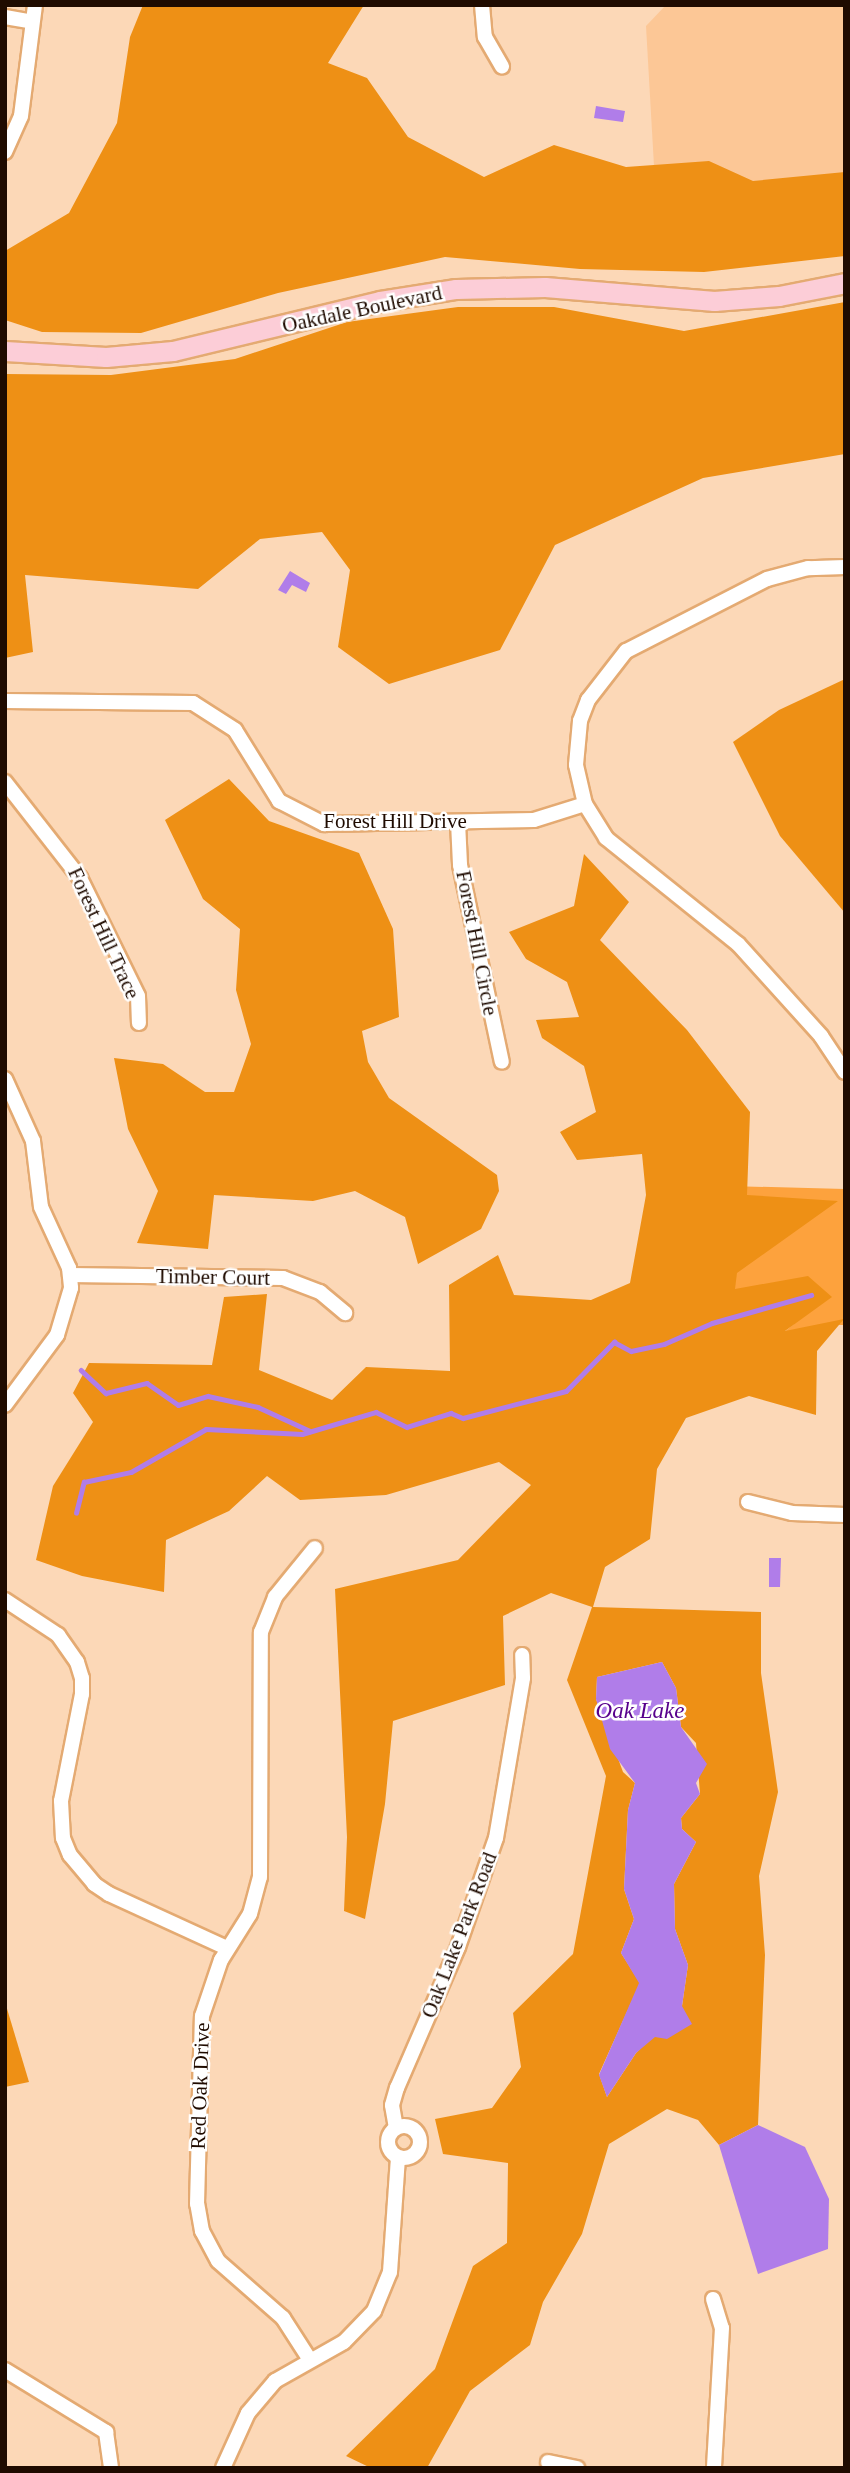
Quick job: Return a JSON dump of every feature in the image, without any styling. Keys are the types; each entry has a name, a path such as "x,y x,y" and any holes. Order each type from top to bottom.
{"main road":[{"name":"Oakdale Boulevard","path":"5,351 106,357 173,351 380,301 456,289 545,287 715,301 845,283"}],"street":[{"path":"5,152 21,116 35,5"},
{"path":"482,5 485,37 502,66"},
{"path":"5,17 32,22"},
{"path":"845,567 808,568 767,579 626,651 596,684 580,722 576,765 585,804 596,824 622,854 738,944 821,1036 845,1072"},
{"name":"Forest Hill Drive","path":"5,701 193,703 234,730 266,787 297,814 337,825 534,820 585,804"},
{"name":"Forest Hill Trace","path":"5,782 80,878 138,996 139,1023"},
{"name":"Forest Hill Circle","path":"458,822 460,865 502,1062"},
{"path":"5,1079 33,1141 41,1207 70,1275 62,1325 5,1405"},
{"name":"Timber Court","path":"70,1275 283,1278 320,1292 345,1312"},
{"path":"748,1502 792,1513 845,1515"},
{"name":"Red Oak Drive","path":"310,2360 284,2318 218,2261 198,2216 198,2041 210,1987 226,1948 250,1914 260,1877 261,1632 275,1597 315,1548"},
{"path":"5,1600 58,1635 77,1662 82,1678 82,1694 61,1801 63,1838 70,1855 94,1884 109,1894 226,1948"},
{"name":"Oak Lake Park Road","path":"223,2468 260,2396 288,2371 360,2328 384,2292 392,2256 398,2157 387,2142 396,2128 392,2105 458,1947 496,1838 523,1678 522,1655"},
{"path":"396,2128 414,2129 420,2143 412,2156 398,2157"},
{"path":"713,2299 722,2328 714,2468"},
{"path":"5,2370 106,2432 111,2468"},
{"path":"548,2462 577,2468"}],"shaded area":[{"path":"143,5 364,5 328,63 367,78 408,137 484,177 554,145 626,167 709,161 753,181 845,172 845,256 704,272 580,269 445,257 278,293 141,333 42,332 5,320 5,251 69,213 117,123 130,37"},
{"path":"666,5 845,5 845,188 656,201 646,26"},
{"path":"845,302 845,454 703,478 555,545 500,650 389,684 338,647 350,570 322,532 260,539 198,589 25,575 33,652 5,658 5,374 111,375 235,359 347,322 458,307 554,307 684,331"},
{"path":"845,679 845,913 780,836 733,742 779,710"},
{"path":"229,779 269,821 359,853 393,929 399,1017 362,1031 368,1062 389,1098 497,1175 499,1191 481,1229 418,1264 405,1217 355,1191 313,1201 214,1195 208,1249 137,1243 158,1191 128,1129 114,1058 163,1064 205,1092 234,1092 251,1044 236,990 240,929 203,899 165,820"},
{"path":"584,854 629,902 600,940 687,1030 750,1112 747,1195 838,1201 737,1273 735,1289 808,1276 832,1297 785,1331 844,1319 817,1351 816,1415 749,1396 686,1418 657,1469 650,1539 605,1567 593,1607 761,1612 761,1673 778,1792 759,1876 765,1955 758,2125 719,2145 698,2120 667,2109 609,2144 582,2234 543,2302 530,2345 470,2391 427,2468 371,2468 346,2456 435,2369 473,2266 507,2243 508,2163 443,2154 435,2119 492,2108 521,2067 513,2013 573,1954 606,1776 567,1680 592,1607 551,1593 503,1616 505,1685 393,1721 385,1804 365,1919 344,1911 347,1837 335,1589 458,1560 531,1485 499,1462 386,1495 300,1500 267,1476 229,1511 166,1540 164,1592 82,1576 36,1560 53,1486 93,1422 73,1393 89,1363 212,1365 224,1297 267,1294 259,1370 332,1400 366,1367 450,1371 449,1285 498,1255 514,1295 591,1300 630,1283 646,1195 642,1154 577,1160 560,1132 596,1112 584,1066 542,1038 536,1020 579,1017 567,982 526,959 509,932 574,906","holes":["662,1662 676,1688 681,1727 696,1743 700,1794 681,1818 682,1829 696,1842 674,1884 675,1929 688,1965 682,2006 636,2053 607,2097 599,2074 640,1983 621,1953 634,1919 624,1889 628,1810 635,1783 623,1772 596,1699 597,1677"]},
{"path":"728,1186 845,1189 845,1325 819,1325 783,1333 794,1324 726,1322"},
{"path":"5,2002 29,2082 5,2087"}],"water":[{"path":"596,106 625,111 623,122 594,118"},
{"path":"290,571 310,583 306,592 292,585 286,594 278,590"},
{"path":"769,1558 781,1558 780,1587 769,1587"},
{"name":"Oak Lake","path":"662,1662 676,1688 681,1727 707,1764 696,1783 700,1794 681,1818 682,1829 696,1842 674,1884 675,1929 688,1965 682,2006 692,2024 667,2039 655,2037 636,2053 607,2097 599,2075 639,1983 621,1953 634,1919 624,1889 628,1810 635,1783 610,1749 596,1699 597,1677"},
{"path":"758,2125 805,2147 829,2199 828,2249 758,2274 719,2145"}],"waterway":[{"path":"76,1513 84,1482 131,1472 206,1429 302,1434 376,1412 407,1427 451,1413 463,1418 566,1391 614,1342 631,1351 664,1344 712,1323 811,1295"},
{"path":"81,1370 106,1393 147,1383 178,1405 208,1396 258,1407 310,1431"}]}
